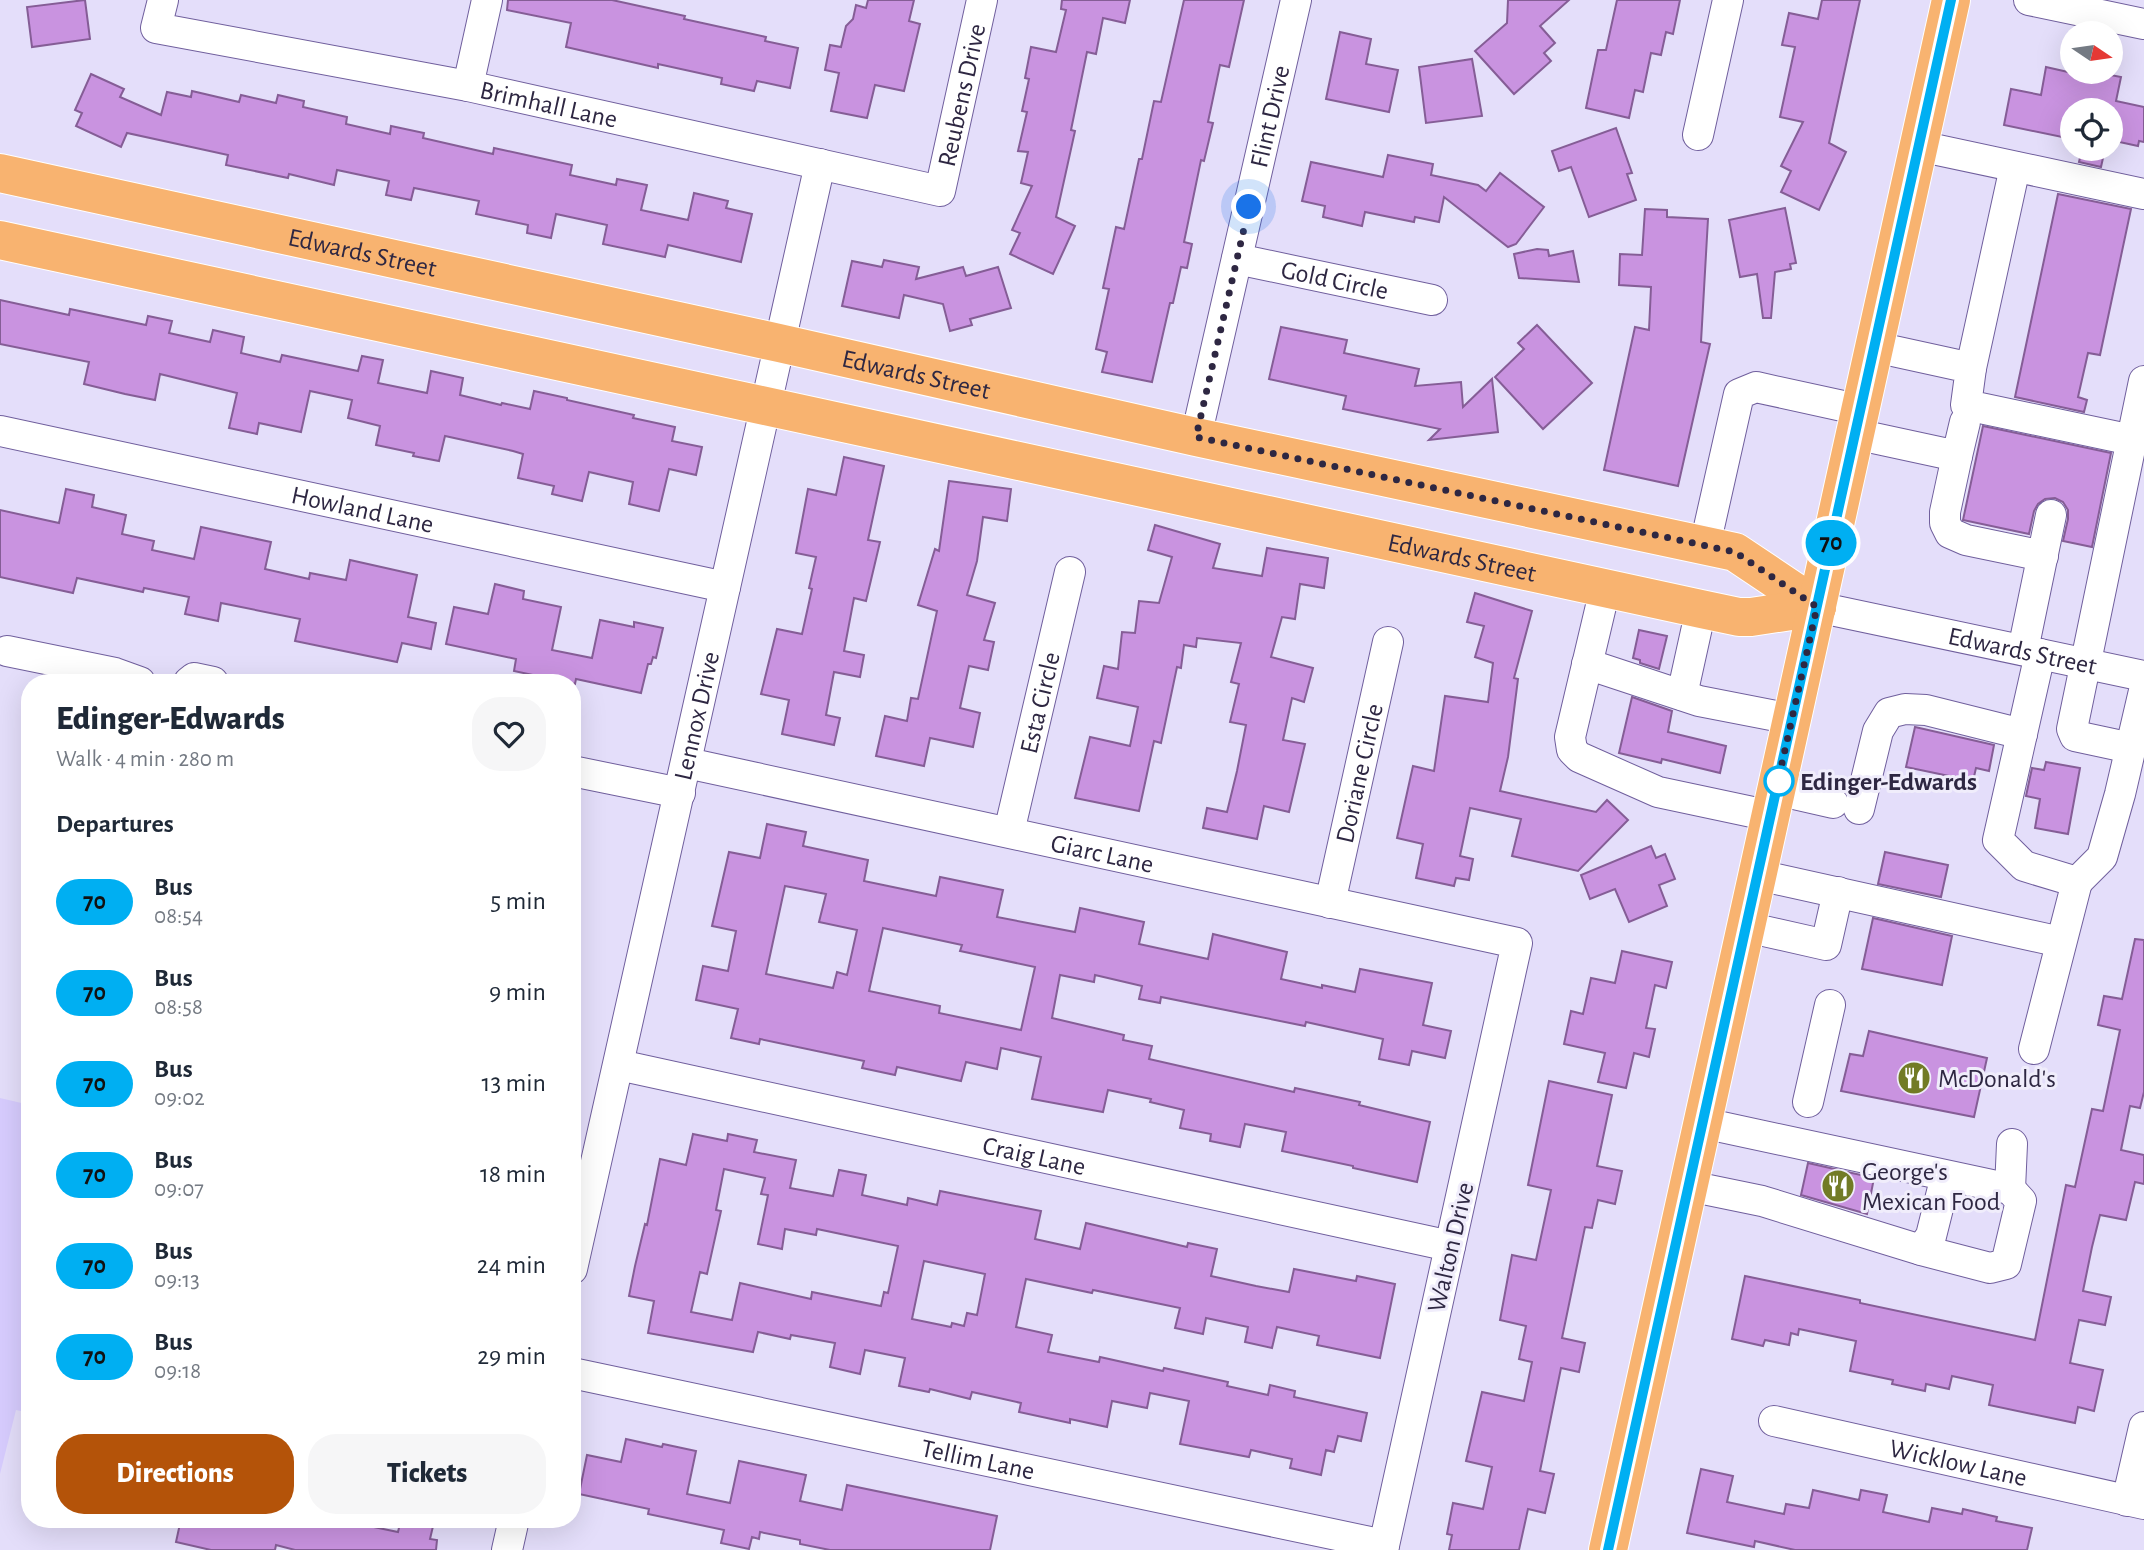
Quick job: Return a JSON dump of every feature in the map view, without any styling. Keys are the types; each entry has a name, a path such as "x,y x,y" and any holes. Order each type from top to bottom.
{"main road":[{"path":"1608,1550 1951,0"},
{"name":"Edwards Street","path":"0,173 1196,437 1735,552 1817,607"},
{"name":"Edwards Street","path":"0,240 1739,617 1817,607"}],"street":[{"path":"468,86 487,0"},
{"name":"Reubens Drive","path":"940,191 982,0"},
{"name":"Flint Drive","path":"1196,437 1296,0"},
{"path":"1698,135 1728,0"},
{"path":"2029,0 2144,24"},
{"name":"Brimhall Lane","path":"159,14 940,191"},
{"path":"1919,146 2144,194"},
{"name":"Lennox Drive","path":"581,1230 820,164"},
{"path":"2015,167 1971,368 1966,405 2132,440"},
{"name":"Gold Circle","path":"1237,259 1432,300"},
{"path":"1875,347 1971,368"},
{"path":"2131,748 2076,736 2072,729 2144,382"},
{"path":"1705,545 1739,394 1756,387 1958,456"},
{"path":"1965,422 1945,512 1945,523 1950,533 1966,540 2043,556"},
{"name":"Howland Lane","path":"0,431 725,587"},
{"path":"2051,515 2043,556 2022,734 1998,840 2024,866 2077,883"},
{"name":"Esta Circle","path":"1009,832 1070,572"},
{"path":"1605,589 1570,737 1572,750 1579,757 1658,792 1774,803 1846,806 1878,730 1889,713 1905,709 1926,710 2022,734"},
{"name":"Edwards Street","path":"1817,607 2144,676"},
{"path":"1682,695 1701,609"},
{"name":"Doriane Circle","path":"1330,903 1388,642"},
{"path":"7,651 118,674"},
{"path":"1587,664 1699,701 1792,719"},
{"path":"2034,1049 2077,883 2102,857 2144,691"},
{"name":"Giarc Lane","path":"687,763 1517,943"},
{"path":"581,773 680,793"},
{"path":"1758,875 2061,942"},
{"path":"1746,927 1826,945 1838,892"},
{"name":"Walton Drive","path":"1383,1547 1517,943"},
{"path":"1808,1102 1830,1005"},
{"name":"Craig Lane","path":"619,1065 1450,1246"},
{"path":"1689,1186 1762,1201 1921,1251 1990,1268 2006,1264 2021,1200 2010,1189 1703,1123"},
{"path":"2010,1189 2012,1144"},
{"path":"1921,1251 1931,1236 1946,1176"},
{"name":"Tellim Lane","path":"581,1375 1383,1547"},
{"name":"Wicklow Lane","path":"1774,1421 2135,1502"},
{"path":"2135,1502 2144,1427"},
{"path":"507,1550 512,1528"}],"shaded area":[{"path":"0,1098 21,1103 21,1411 16,1410 0,1474"}],"building":[{"path":"85,0 90,39 32,47 27,7"},
{"path":"508,0 612,0 766,37 765,41 798,48 790,88 757,81 754,91 721,84 722,78 658,64 658,68 566,47 571,23 507,10"},
{"path":"868,0 914,0 909,21 920,24 904,91 875,85 867,118 831,111 839,73 825,70 830,45 841,47 846,26 853,19 856,5 866,8"},
{"path":"1062,0 1130,0 1125,23 1103,18 1096,54 1087,52 1071,130 1075,131 1056,217 1075,226 1053,274 1010,254 1020,233 1012,230 1032,186 1021,183 1028,152 1018,151 1027,112 1022,111 1029,79 1025,78 1031,47 1056,52 1066,10 1061,9"},
{"path":"1184,0 1244,0 1229,67 1220,65 1208,122 1213,123 1204,161 1201,160 1184,242 1192,244 1187,268 1181,267 1152,382 1102,372 1107,352 1096,349 1109,289 1103,288 1116,227 1124,229 1154,101 1161,102"},
{"path":"1508,0 1569,0 1540,26 1555,43 1544,53 1551,61 1514,94 1475,51 1507,23"},
{"path":"1617,0 1680,0 1673,34 1666,32 1661,55 1651,53 1643,92 1635,90 1629,118 1586,108 1598,50 1606,50"},
{"path":"1822,0 1860,0 1829,143 1846,152 1819,210 1781,192 1791,171 1781,166 1803,122 1780,117 1795,47 1782,45 1789,13 1818,19"},
{"path":"1340,32 1371,39 1366,64 1398,70 1389,112 1326,99"},
{"path":"1472,59 1482,116 1426,123 1419,67"},
{"path":"2046,67 2060,70 2060,84 2120,84 2117,98 2060,98 2060,137 2004,125 2011,89 2041,95"},
{"path":"91,74 124,89 120,97 161,115 167,92 191,97 192,91 239,102 241,95 276,103 278,95 304,101 303,107 347,117 346,124 390,134 391,126 424,133 423,138 493,154 494,148 572,165 570,175 616,185 617,179 647,185 641,210 688,220 694,193 728,201 726,208 752,214 741,262 668,245 665,257 603,244 607,225 556,214 551,238 527,233 528,225 476,214 479,201 414,188 411,200 386,195 389,181 337,170 334,185 289,174 288,178 226,165 228,155 127,133 121,147 76,126 82,113 75,110"},
{"path":"2123,102 2144,107 2144,142 2139,141 2138,146 2123,143"},
{"path":"1616,128 1632,173 1627,174 1636,200 1589,217 1571,167 1559,171 1552,151"},
{"path":"1388,155 1433,164 1431,175 1478,185 1486,191 1500,173 1544,207 1516,244 1508,247 1444,197 1439,222 1415,217 1414,222 1365,212 1362,226 1323,217 1325,206 1302,201 1311,162 1383,177"},
{"path":"2079,161 2102,161 2101,167"},
{"path":"2058,194 2131,209 2100,355 2088,353 2078,397 2087,400 2084,412 2015,397"},
{"path":"1785,208 1796,263 1790,264 1791,269 1775,272 1771,318 1763,318 1757,274 1740,277 1729,220"},
{"path":"1645,209 1667,210 1667,217 1708,219 1701,342 1710,344 1678,486 1604,470 1635,327 1649,330 1651,287 1619,285 1620,254 1642,255"},
{"path":"1537,249 1548,250 1549,256 1573,251 1579,282 1519,278 1514,254"},
{"path":"884,260 919,267 916,279 963,267 966,276 998,267 1011,308 970,319 972,325 950,331 943,304 904,295 899,318 842,306 852,261 882,267"},
{"path":"0,300 69,315 70,309 146,325 148,316 172,321 169,333 210,342 213,330 244,337 241,353 280,362 282,355 358,371 362,356 383,360 378,383 427,393 431,371 463,378 460,395 501,405 502,403 530,409 534,391 567,398 634,415 633,418 675,427 672,441 702,447 696,475 669,469 659,511 629,504 633,482 589,472 582,501 552,494 554,486 518,478 523,454 513,451 445,436 439,461 376,445 380,426 348,418 352,400 310,391 301,432 259,423 257,434 229,428 237,393 160,374 155,400 125,394 84,384 89,362 0,344"},
{"path":"1537,325 1592,383 1543,429 1495,377 1524,349 1518,343"},
{"path":"1281,327 1347,340 1344,353 1419,369 1415,386 1461,382 1463,407 1492,379 1498,432 1429,440 1440,429 1343,409 1346,396 1269,379"},
{"path":"1983,426 2111,453 2092,547 2063,541 2068,510 2063,502 2055,498 2045,499 2038,504 2029,534 1963,520"},
{"path":"844,457 884,466 868,540 880,542 866,601 854,598 844,651 864,655 860,677 834,672 826,715 840,718 834,745 782,734 789,700 761,694 777,629 802,634 816,557 796,553 808,489 836,495"},
{"path":"949,481 1011,489 1007,521 983,517 977,561 967,595 995,603 984,640 994,642 988,670 969,666 960,708 980,713 973,747 930,738 924,766 876,756 885,716 907,721 911,698 918,699 937,611 918,605 935,549 939,551"},
{"path":"66,489 94,495 92,507 126,515 122,534 154,541 152,550 194,559 201,527 271,542 265,569 309,579 310,573 346,580 350,560 417,575 408,617 436,623 431,649 402,643 397,662 295,641 300,619 221,603 218,621 185,614 189,597 144,588 143,592 77,578 73,593 0,577 0,510 59,523"},
{"path":"1155,525 1220,544 1213,568 1262,576 1267,548 1328,558 1324,588 1300,584 1295,619 1282,617 1271,657 1313,668 1304,702 1292,698 1283,740 1305,744 1289,812 1264,806 1257,839 1203,828 1207,808 1227,812 1237,771 1246,725 1230,722 1239,684 1231,682 1241,643 1197,638 1196,647 1184,645 1181,668 1177,667 1161,743 1154,741 1139,811 1075,798 1090,737 1130,746 1138,707 1097,698 1104,666 1118,669 1122,632 1135,633 1139,601 1159,603 1172,557 1148,550"},
{"path":"495,584 524,591 523,599 561,607 552,650 592,658 600,620 634,627 634,622 663,628 656,658 653,657 651,664 648,664 641,693 581,680 581,674 528,674 514,671 516,659 446,644 454,607 488,614"},
{"path":"1475,593 1532,611 1514,678 1518,679 1508,757 1500,791 1596,812 1607,800 1628,820 1578,871 1512,856 1521,819 1470,808 1460,856 1473,859 1469,880 1456,878 1454,886 1416,878 1423,844 1397,838 1413,766 1434,771 1445,696 1488,702 1493,663 1475,657 1484,626 1467,622"},
{"path":"1639,630 1667,636 1659,669 1633,658"},
{"path":"1632,697 1672,711 1668,732 1726,746 1720,773 1662,759 1661,763 1619,753"},
{"path":"1915,727 1994,745 1989,771 1976,768 1973,781 1906,767"},
{"path":"2046,762 2080,768 2068,834 2035,828 2040,799 2026,796 2032,768 2044,770"},
{"path":"767,824 806,832 803,846 868,860 864,881 936,896 940,877 1003,890 997,917 1075,932 1080,908 1144,922 1139,944 1208,959 1213,934 1287,952 1281,979 1322,988 1322,985 1355,992 1360,969 1432,983 1423,1025 1451,1031 1445,1058 1412,1051 1409,1065 1379,1059 1383,1039 1306,1022 1305,1026 1161,997 1160,1003 1139,999 1142,986 1095,975 1094,982 1060,975 1052,1018 1124,1035 1123,1040 1152,1046 1149,1059 1294,1092 1295,1088 1360,1102 1359,1105 1430,1122 1417,1182 1282,1151 1286,1132 1245,1124 1240,1147 1210,1141 1211,1134 1180,1128 1184,1110 1150,1102 1151,1099 1108,1090 1103,1112 1032,1099 1041,1057 1001,1048 997,1069 966,1062 961,1081 897,1067 895,1075 862,1068 864,1061 760,1039 759,1044 731,1038 738,1009 696,1000 703,966 728,971 736,931 712,926 729,852 760,858","holes":["785,886 826,894 819,922 857,930 847,975 837,972 833,988 766,974","883,928 962,945 960,951 1035,967 1021,1030 939,1013 940,1006 869,991"]},
{"path":"1651,846 1656,858 1665,854 1675,879 1659,885 1667,906 1629,922 1615,889 1590,899 1581,875"},
{"path":"1885,852 1948,865 1941,897 1878,884"},
{"path":"1873,918 1952,936 1942,985 1862,969"},
{"path":"2135,939 2144,940 2144,1092 2140,1108 2130,1106 2121,1150 2144,1155 2144,1184 2135,1182 2126,1220 2100,1215 2092,1247 2083,1291 2111,1297 2105,1325 2079,1320 2070,1363 2103,1370 2094,1411 2078,1407 2075,1423 1989,1405 1993,1385 1952,1376 1949,1389 1926,1384 1925,1391 1892,1384 1893,1380 1850,1371 1856,1341 1799,1329 1798,1335 1791,1333 1789,1345 1765,1340 1763,1346 1732,1339 1745,1276 2035,1340 2066,1185 2075,1187 2092,1109 2103,1111 2120,1030 2098,1025 2104,996 2122,999"},
{"path":"1622,951 1672,962 1666,988 1655,985 1646,1028 1655,1029 1649,1057 1634,1053 1626,1088 1598,1082 1605,1053 1564,1044 1571,1011 1583,1014 1591,978 1615,983"},
{"name":"McDonald's","path":"1869,1031 1987,1058 1974,1117 1841,1091 1850,1054 1863,1056"},
{"path":"1549,1081 1612,1095 1597,1166 1622,1171 1615,1204 1598,1200 1592,1228 1585,1227 1562,1338 1585,1343 1579,1372 1561,1368 1540,1471 1554,1474 1545,1513 1528,1509 1519,1550 1449,1550 1452,1535 1447,1534 1453,1503 1483,1509 1492,1467 1466,1461 1482,1392 1524,1401 1532,1362 1519,1359 1526,1326 1500,1320 1512,1255 1536,1260 1551,1190 1528,1185"},
{"path":"693,1134 727,1141 728,1134 757,1140 754,1152 796,1160 790,1188 833,1196 839,1170 866,1175 862,1195 907,1205 908,1198 937,1205 940,1191 1041,1211 1035,1239 1080,1249 1086,1223 1187,1247 1188,1243 1217,1249 1211,1276 1256,1286 1289,1292 1294,1269 1356,1281 1357,1276 1395,1284 1380,1358 1317,1345 1319,1336 1277,1327 1272,1348 1245,1342 1248,1327 1206,1318 1203,1334 1175,1328 1180,1308 1026,1279 1016,1327 1052,1335 1048,1352 1099,1362 1100,1357 1163,1371 1164,1368 1228,1382 1227,1386 1268,1395 1270,1385 1295,1391 1294,1397 1367,1413 1361,1441 1338,1436 1334,1452 1326,1450 1321,1475 1290,1468 1292,1459 1251,1450 1249,1457 1180,1444 1189,1401 1150,1393 1147,1408 1112,1401 1107,1427 1070,1419 1070,1423 1019,1412 1021,1403 972,1392 970,1399 930,1389 929,1392 899,1386 905,1358 865,1350 860,1374 830,1367 835,1343 791,1335 790,1339 758,1332 753,1352 648,1333 654,1301 629,1296 635,1266 645,1224 647,1225 660,1159 686,1165","holes":["724,1169 765,1178 761,1194 768,1195 758,1244 782,1249 785,1229 816,1235 817,1229 898,1246 888,1293 884,1292 881,1306 812,1292 811,1299 740,1283 732,1320 691,1312 700,1272 707,1274 721,1211 716,1210","924,1261 985,1274 977,1315 967,1313 964,1326 952,1323 951,1327 912,1319"]},
{"name":"George's Mexican Food","path":"1808,1163 1874,1178 1867,1214 1801,1195"},
{"path":"626,1439 696,1451 687,1494 730,1503 739,1461 806,1475 800,1501 842,1510 847,1485 997,1516 990,1550 830,1550 800,1544 800,1540 760,1532 759,1539 752,1537 749,1549 721,1543 724,1530 648,1514 649,1509 581,1494 587,1455 621,1462"},
{"path":"1701,1469 1733,1476 1727,1502 1784,1514 1786,1504 1809,1508 1813,1490 1859,1500 1861,1490 1887,1495 1883,1512 1929,1522 1932,1508 1962,1514 1963,1509 1997,1517 1996,1521 2032,1528 2027,1550 1795,1550 1755,1541 1754,1547 1687,1533"},
{"path":"179,1528 379,1528 398,1532 399,1528 433,1528 430,1539 437,1540 436,1550 295,1550 276,1545 275,1550 211,1550 176,1542"}],"bus line":[{"name":"70","path":"1608,1550 1951,0"}],"place":[{"name":"Edinger-Edwards","path":"1779,781"},
{"name":"McDonald's","path":"1914,1078"},
{"name":"George's Mexican Food","path":"1838,1186"}],"route":[{"path":"1249,207 1196,437 1735,552 1817,607 1776,790 1779,781"}]}
